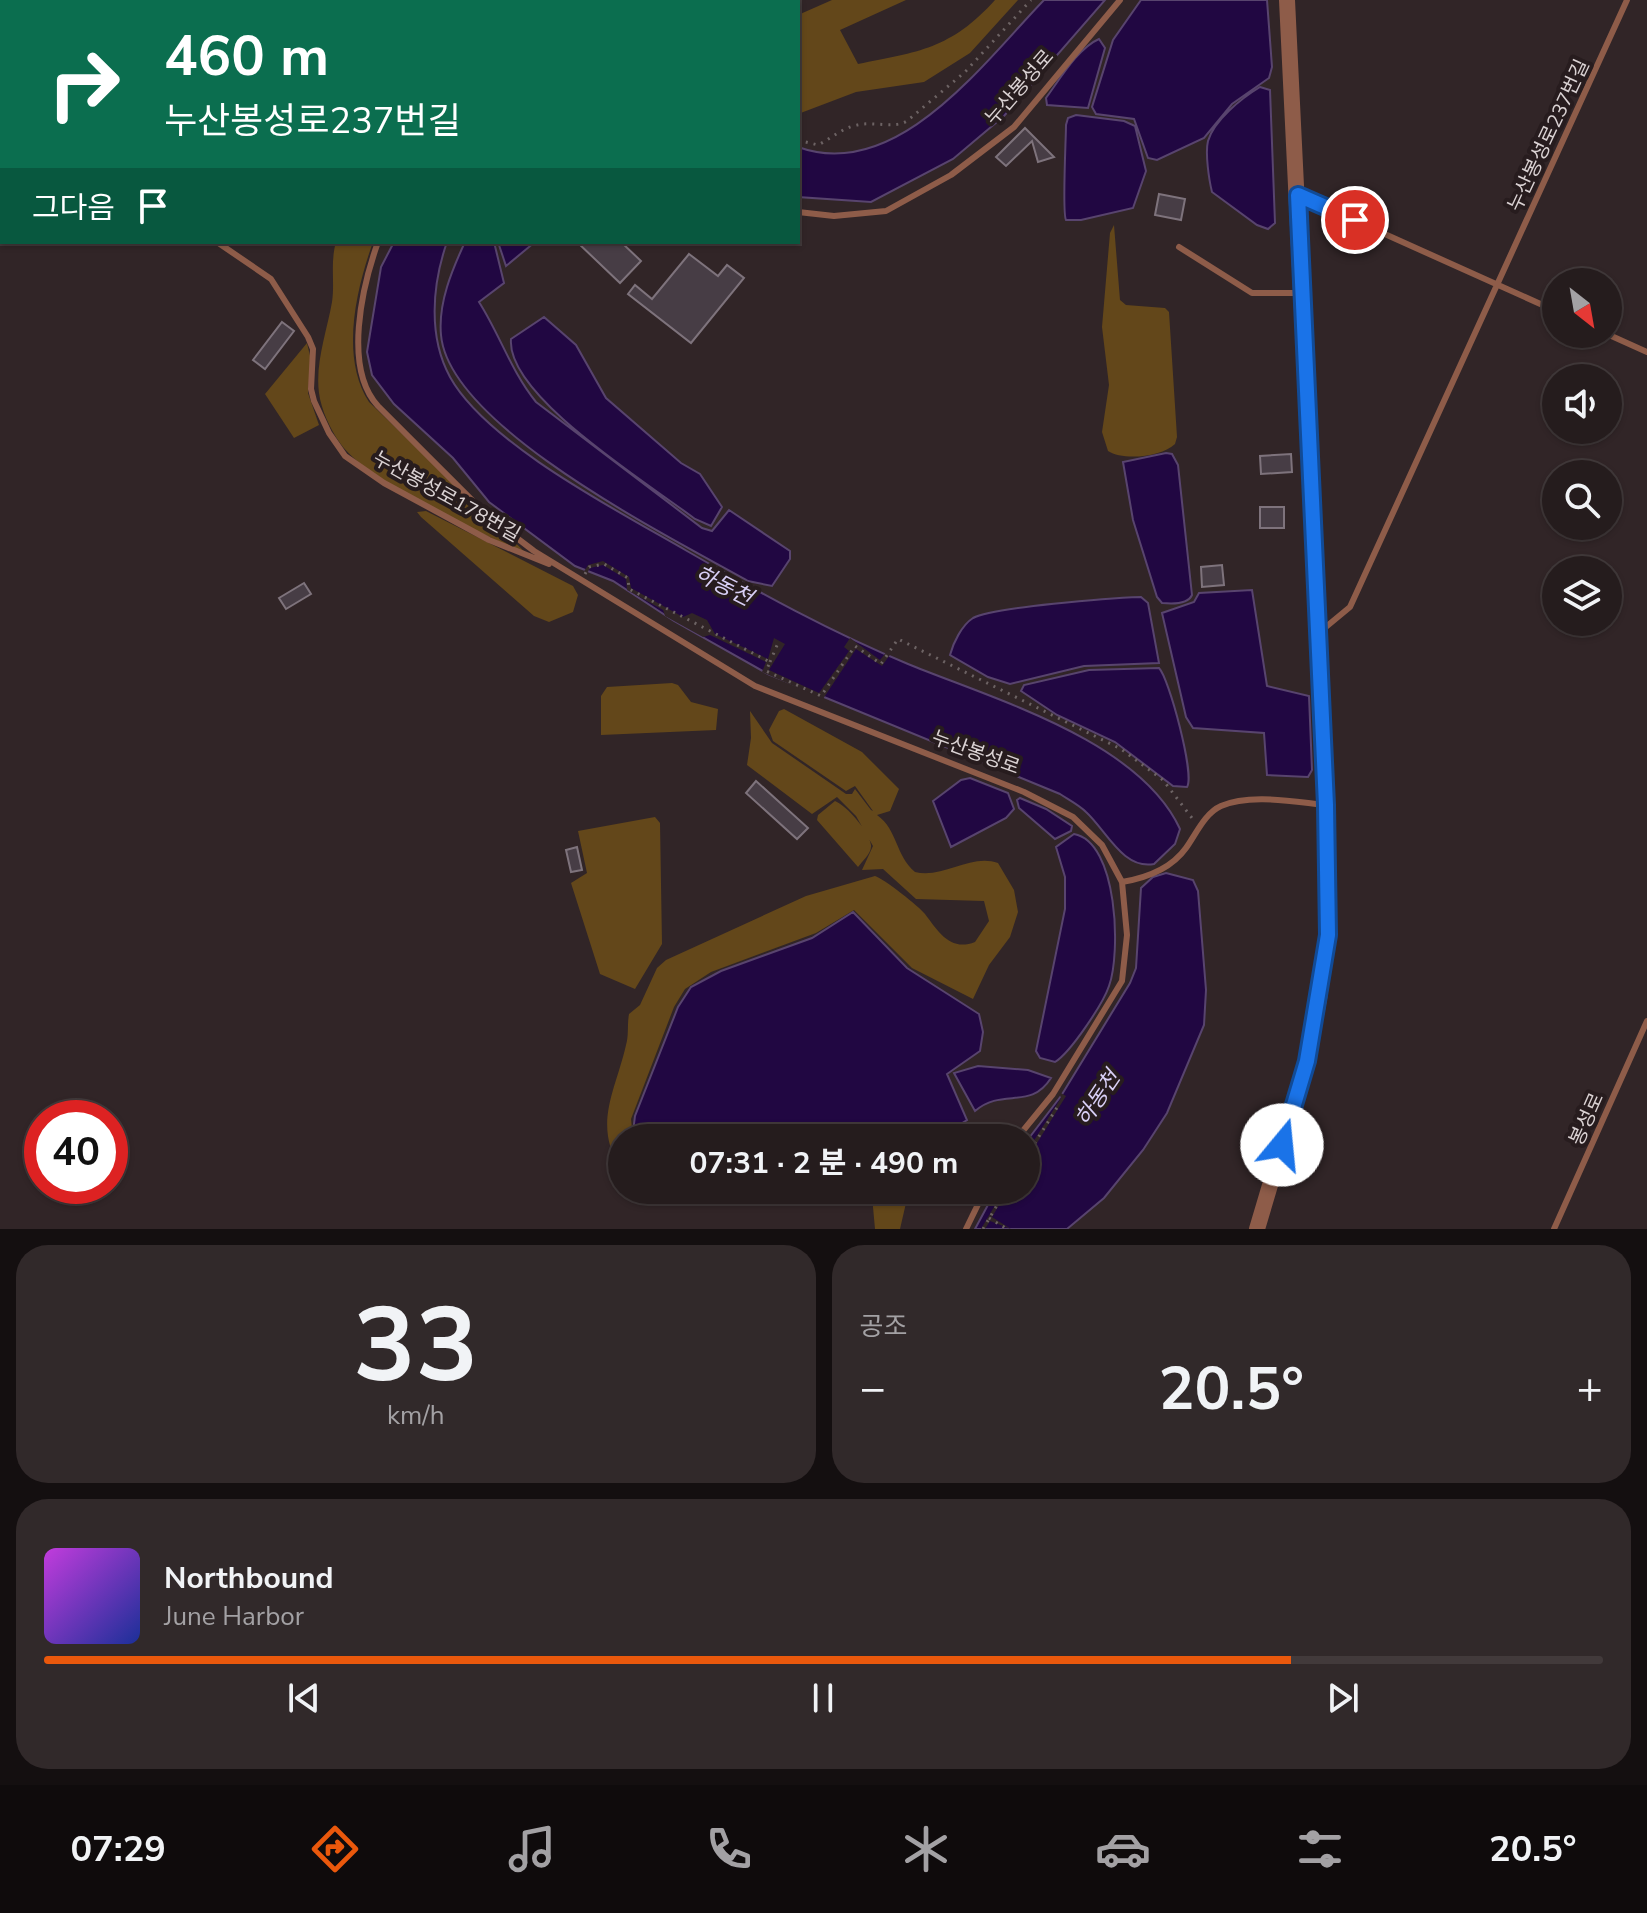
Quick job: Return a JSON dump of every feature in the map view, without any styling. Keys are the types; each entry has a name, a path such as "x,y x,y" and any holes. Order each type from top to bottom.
{"street":[{"path":"1257,1229 1307,1061 1328,935 1326,805 1287,0"}],"lane":[{"name":"누산봉성로","path":"800,212 834,216 886,211 951,175 1014,127 1120,0"},
{"name":"누산봉성로237번길","path":"1497,284 1627,0"},
{"path":"1298,195 1542,305"},
{"name":"누산봉성로178번길","path":"220,244 271,279 308,337 313,349 311,389 314,401 329,433 345,456 396,490 501,547 558,566"},
{"path":"377,244 369,269 357,338 359,369 369,396 488,516 516,540 558,566"},
{"path":"1179,247 1252,293 1303,293"},
{"path":"1318,633 1333,625 1350,607 1497,284"},
{"path":"1622,341 1647,352"},
{"name":"누산봉성로","path":"558,566 755,686 1052,804 1102,845 1122,882"},
{"path":"1028,1124 1053,1094 1122,981 1127,935 1122,882 1148,876 1172,863 1215,809 1234,802 1326,805"},
{"name":"봉성로","path":"1554,1229 1647,1021"},
{"path":"966,1229 978,1204"}],"path":[{"path":"800,140 818,145 838,132 860,124 900,125 965,72 1031,0"},
{"path":"582,581 589,567 604,564 628,578 629,589 770,662"},
{"path":"778,643 766,671 821,696 855,646 881,664 898,639 927,656 1121,749 1163,780 1199,828"},
{"path":"1040,1135 1064,1097"},
{"path":"983,1229 998,1204"},
{"path":"989,1218 1007,1229"}],"shaded area":[{"path":"832,0 906,0 840,30 858,64 932,46 963,29 995,0 1018,0 970,53 924,82 856,92 800,113 800,14"},
{"path":"1114,225 1120,300 1126,305 1165,308 1169,312 1177,437 1175,444 1169,448 1142,456 1123,456 1108,451 1102,432 1109,385 1102,327 1110,233"},
{"path":"336,244 372,244 361,281 353,344 360,384 369,402 528,555 455,520 375,475 354,459 336,437 326,419 318,382 332,302"},
{"path":"307,343 311,360 308,393 319,425 294,438 265,394"},
{"path":"426,511 573,586 578,595 573,612 549,622 534,616 417,512"},
{"path":"678,685 691,702 718,709 716,730 601,735 601,696 607,687"},
{"path":"784,709 862,752 899,789 890,811 877,815 889,828 908,865 915,872 936,872 978,861 998,863 1014,890 1018,912 1010,937 989,965 973,999 912,968 854,910 816,933 711,972 685,989 674,1007 632,1124 608,1124 608,1139 607,1124 609,1109 627,1041 629,1014 640,1005 657,968 666,960 806,896 875,876 916,905 952,942 975,942 989,921 984,901 916,899 883,869 862,870 873,846 856,816 837,797 812,814 747,765 751,738 750,711 772,743 846,794 852,794 855,789 873,811 855,786 846,791 773,741 769,730 779,711"},
{"path":"835,801 857,820 869,839 870,851 858,867 817,820 818,815"},
{"path":"655,817 660,823 662,944 635,989 600,974 571,883 587,873 578,831"},
{"path":"873,1204 906,1204 900,1229 875,1229"}],"water":[{"path":"1044,0 1105,0 1004,116 953,159 871,202 800,197 800,147 835,154 870,148 904,133 936,110"},
{"path":"1141,0 1267,0 1272,67 1269,78 1232,104 1204,138 1157,160 1148,158 1134,119 1096,114 1092,107 1113,40"},
{"path":"1099,39 1105,48 1088,108 1047,105 1046,98 1070,65 1084,49"},
{"path":"1260,87 1270,90 1275,223 1268,229 1257,225 1212,192 1207,159 1208,141 1216,125 1237,103"},
{"path":"1076,115 1124,121 1135,126 1146,171 1133,208 1081,220 1066,220 1066,125 1068,118"},
{"name":"하동천","path":"393,244 446,244 438,276 435,311 435,328 443,361 468,402 524,451 592,496 795,611 879,652 1021,708 1098,747 1132,771 1160,798 1180,829 1175,844 1154,864 1133,861 1116,847 1083,809 1060,794 768,674 674,621 613,581 575,566 489,502 453,458 394,404 372,375 367,352 381,267"},
{"path":"464,244 494,244 504,283 479,302 536,402 702,528 712,531 729,510 790,551 790,559 772,586 748,581 620,509 522,442 482,406 453,370 441,335 444,299"},
{"path":"499,244 533,244 506,266"},
{"path":"544,317 576,345 606,398 681,463 700,474 722,507 711,526 695,519 585,438 531,386 516,362 511,339"},
{"path":"1172,454 1178,465 1192,595 1183,602 1175,603 1162,603 1157,597 1133,520 1123,462"},
{"path":"1252,590 1267,686 1309,696 1312,770 1308,777 1267,775 1264,733 1193,728 1186,717 1162,613 1194,602 1199,593"},
{"path":"1141,597 1148,603 1159,663 1084,666 1010,684 988,677 950,655 965,625 985,614 1054,604"},
{"path":"1159,668 1180,727 1189,779 1187,787 1173,786 1115,742 1057,715 1021,691 1024,685 1089,670"},
{"path":"970,778 1008,793 1014,809 1006,818 951,847 933,801 961,780"},
{"path":"1020,798 1046,809 1072,826 1071,831 1055,839 1019,808 1017,800"},
{"path":"1074,834 1089,841 1100,856 1108,877 1115,949 1106,994 1077,1039 1055,1062 1040,1058 1036,1051 1065,909 1065,877 1056,847"},
{"name":"하동천","path":"1166,873 1193,880 1198,891 1206,990 1204,1025 1167,1113 1143,1150 1104,1198 1067,1229 975,1229 988,1204 1040,1204 1040,1124 1061,1096 1130,983 1136,968 1141,888 1153,877"},
{"path":"853,912 907,968 979,1014 983,1032 980,1051 947,1074 967,1120 961,1124 634,1124 678,1007 691,987 721,971 812,938"},
{"path":"978,1066 1028,1070 1051,1078 1034,1094 996,1100 975,1111 954,1073"}],"pier":[{"path":"603,561 629,577 631,588 683,617 692,613 707,620 715,634 768,659 774,638 785,644 769,670 819,693 849,651 844,647 850,638 880,660 888,650 892,652 882,666 856,649 823,699 762,672 766,662 710,635 703,637 665,616 663,610 627,590 626,579 603,565 590,568 586,575 583,573 588,565"},
{"path":"1059,1092 1066,1096 1040,1138 1040,1131 1061,1098"},
{"path":"996,1204 1000,1204 992,1217 1011,1229 990,1221 985,1229 981,1229"}],"building":[{"path":"1025,128 1054,157 1038,162 1032,141 1006,166 996,157"},
{"path":"1159,194 1185,199 1181,220 1155,215"},
{"path":"579,244 623,244 641,261 620,283"},
{"path":"689,254 718,276 727,265 744,278 691,343 628,294 635,285 652,299"},
{"path":"282,322 294,331 265,369 253,360"},
{"path":"1291,454 1292,472 1261,474 1260,456"},
{"path":"1260,507 1284,507 1284,528 1260,528"},
{"path":"1222,565 1224,585 1202,587 1201,567"},
{"path":"304,583 311,594 286,609 279,598"},
{"path":"756,781 808,828 797,839 746,793"},
{"path":"577,847 582,870 571,872 566,850"}],"route":[{"path":"1282,1145 1307,1061 1328,935 1326,805 1298,195 1355,220"}]}
